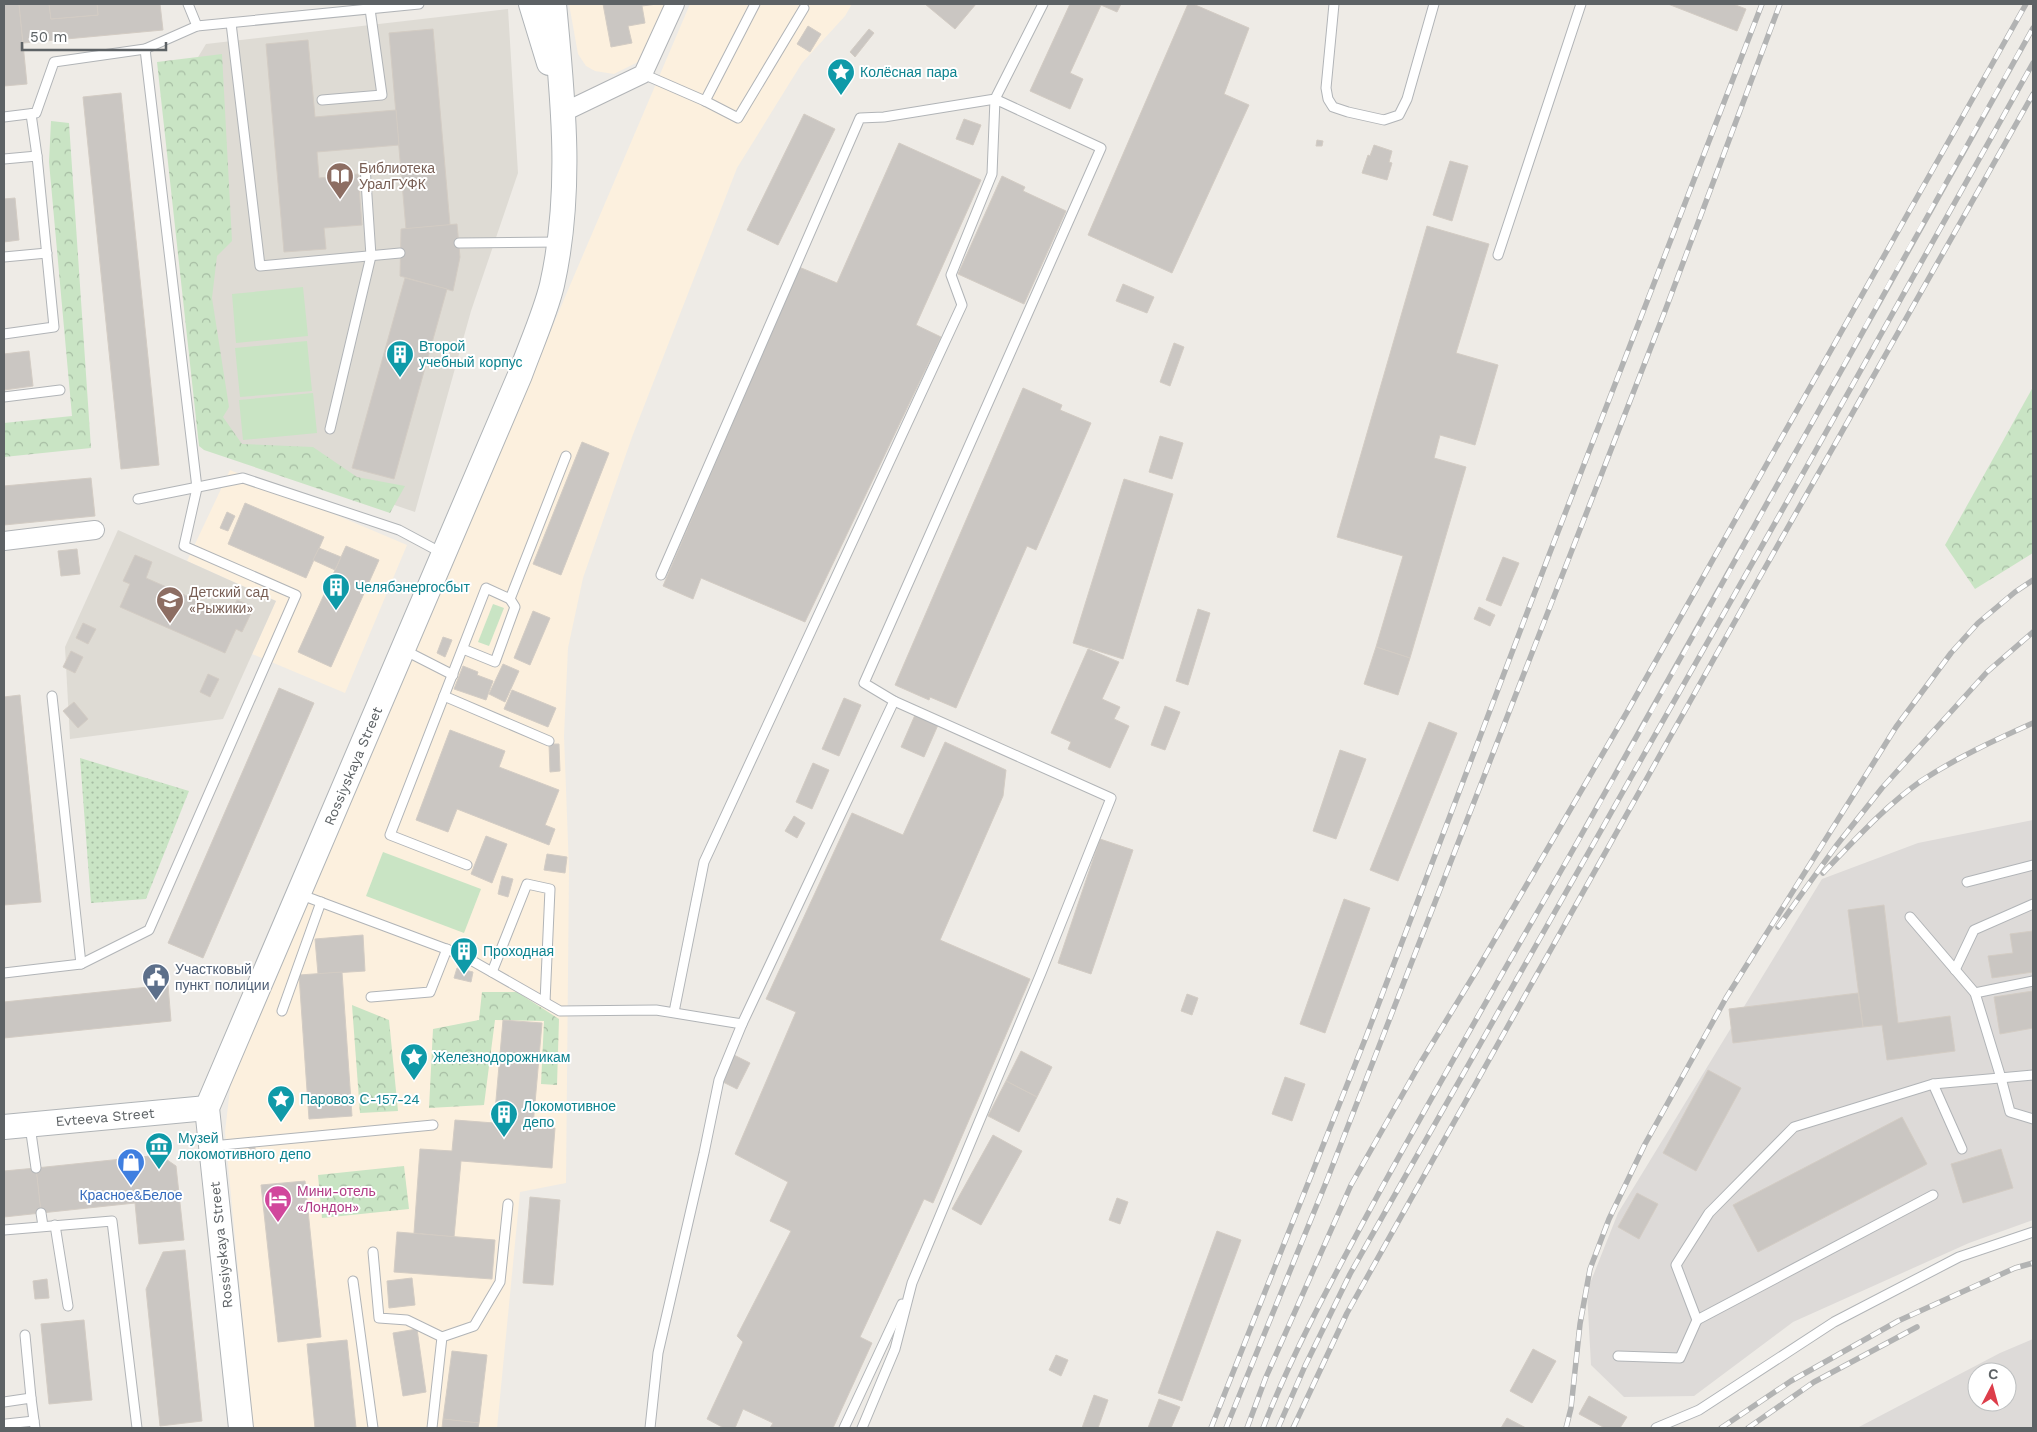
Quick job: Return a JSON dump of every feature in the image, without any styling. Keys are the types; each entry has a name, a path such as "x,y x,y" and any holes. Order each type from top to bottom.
{"main road":[{"name":"Rossiyskaya Street","path":"531,4 564,112"},
{"name":"Rossiyskaya Street","path":"241,1428 207,1108 520,375 551,287 560,242 565,187 564,112 554,4"},
{"name":"Evteeva Street","path":"4,1127 207,1108"}],"street":[{"path":"564,112 643,74 675,4"},
{"path":"4,541 95,530"}],"lane":[{"path":"188,4 197,26"},
{"path":"4,117 36,113 54,62 145,49 197,26 418,4"},
{"path":"705,101 755,4"},
{"path":"674,1012 704,862 962,305 951,274 992,174 995,99 1043,4"},
{"path":"1334,4 1326,88 1328,99 1333,107 1384,120 1399,114 1407,99 1434,4"},
{"path":"1498,255 1581,4"},
{"path":"643,74 705,101 738,118 804,8"},
{"path":"322,100 382,94 370,9"},
{"path":"231,23 260,266 400,253"},
{"path":"4,973 81,964 150,930 296,595 184,546 197,488 145,49"},
{"path":"661,575 860,118 884,117 995,99 1101,148 864,683 894,701 1111,798 1041,973 912,1283 844,1428"},
{"path":"4,334 54,327 31,114"},
{"path":"4,159 37,156"},
{"path":"330,428 371,256 365,166"},
{"path":"459,243 560,242"},
{"path":"4,257 47,252"},
{"path":"4,397 60,390"},
{"path":"510,599 566,456"},
{"path":"138,499 242,478 399,530 442,554"},
{"path":"463,649 495,662 516,607 510,599 486,588 390,835 467,865"},
{"path":"403,649 452,675"},
{"path":"52,696 81,964"},
{"path":"444,696 549,741"},
{"path":"650,1428 658,1353 719,1080 742,1024 894,701"},
{"path":"1967,882 2033,865"},
{"path":"492,972 527,884 550,889 545,1002"},
{"path":"298,894 462,955 560,1011 656,1010 742,1024"},
{"path":"282,1011 322,902"},
{"path":"1954,970 1974,930 2033,904"},
{"path":"1910,918 1974,994 2010,1112 2033,1119"},
{"path":"371,998 430,992 448,949"},
{"path":"1974,994 2033,981"},
{"path":"1697,1320 1676,1265 1709,1213 1794,1127 1933,1084 2033,1076"},
{"path":"1933,1084 1962,1149"},
{"path":"30,1124 36,1168"},
{"path":"211,1146 433,1125"},
{"path":"1618,1356 1680,1358 1697,1320 1933,1196"},
{"path":"373,1252 379,1318 407,1320 442,1337 474,1326 500,1282 508,1204"},
{"path":"41,1213 43,1226"},
{"path":"4,1230 112,1221 137,1428"},
{"path":"55,1225 68,1306"},
{"path":"1656,1428 1699,1410 1834,1322 1876,1300 1959,1257 2033,1232"},
{"path":"353,1281 373,1428"},
{"path":"862,1428 894,1349 912,1283"},
{"path":"6,1424 34,1425 25,1335"},
{"path":"432,1428 442,1337"},
{"path":"4,1402 32,1398"}],"shaded area":[{"path":"569,4 667,4 640,61 614,74 595,71 586,66 578,54"},
{"path":"690,4 852,4 845,16 802,63 737,168 632,437 583,578 568,648 564,736 569,869 566,1183 520,1192 497,1428 253,1428 225,1132 231,1080"},
{"path":"508,9 518,173 471,311 415,512 239,452 203,396 172,100 206,44"},
{"path":"230,470 407,545 345,693 252,654 276,601 187,561"},
{"name":"Детский сад «Рыжики»","path":"118,530 276,601 223,719 70,739 65,647"},
{"path":"2033,820 2033,1220 1969,1243 1793,1322 1694,1396 1624,1397 1591,1365 1587,1291 1618,1213 1822,879 1918,843"},
{"path":"2033,1339 2033,1428 1857,1428 1967,1370 1967,1412 2017,1412 2017,1362 1983,1362"}],"green space":[{"path":"222,54 232,241 217,256 212,298 229,407 223,417 242,444 313,447 357,477 405,486 390,513 204,450 199,446 157,62"},
{"path":"51,121 69,123 91,448 4,457 4,423 72,416 49,162"},
{"path":"303,287 308,336 236,343 232,294"},
{"path":"307,341 312,391 240,397 235,348"},
{"path":"2033,387 2033,553 1975,589 1945,545"},
{"path":"313,393 317,433 243,440 239,400"},
{"path":"493,604 504,608 489,646 478,642"},
{"path":"80,758 189,791 146,899 91,903"},
{"path":"383,852 481,889 464,933 366,896"},
{"path":"482,992 517,992 559,1019 557,1085 541,1084 544,1021 495,1020 484,1105 429,1108 433,1029 479,1020"},
{"path":"352,1005 389,1020 398,1111 360,1113"},
{"path":"404,1166 409,1209 322,1218 318,1175"}],"building":[{"path":"4,4 19,4 27,84 4,86"},
{"path":"19,4 49,4 51,19 98,15 97,4 160,4 163,30 23,43"},
{"path":"49,4 97,4 98,15 51,19"},
{"path":"603,4 657,4 642,6 645,23 628,26 632,43 611,47"},
{"path":"925,4 976,4 955,29"},
{"path":"1070,4 1121,4 1117,12 1101,5 1070,73 1083,79 1070,109 1030,91"},
{"path":"1188,4 1193,4 1249,28 1224,94 1249,105 1172,273 1088,235"},
{"path":"1668,4 1733,4 1746,9 1737,31"},
{"path":"808,26 821,34 810,52 797,44"},
{"path":"433,29 450,225 406,229 389,33"},
{"path":"869,29 874,33 855,57 850,52"},
{"path":"308,40 315,117 396,110 399,145 317,152 319,178 358,174 362,225 324,228 326,249 284,252 266,44"},
{"path":"121,93 159,465 121,469 83,97"},
{"path":"804,114 835,129 778,245 747,230"},
{"path":"964,119 981,125 973,145 956,139"},
{"path":"1317,140 1323,141 1322,146 1316,146"},
{"path":"899,143 981,180 916,325 941,337 805,622 701,578 693,599 663,586 799,267 837,283"},
{"path":"1374,145 1392,151 1389,162 1392,163 1387,180 1362,173 1368,155 1370,156"},
{"path":"1450,161 1468,166 1452,221 1433,215"},
{"path":"1002,176 1025,187 1023,191 1066,211 1024,304 958,274"},
{"path":"15,198 19,240 4,242 4,199"},
{"path":"457,224 460,257 453,291 400,276 401,229"},
{"path":"1427,226 1489,244 1456,353 1498,365 1475,445 1440,435 1434,458 1466,467 1410,658 1376,647 1403,556 1337,537"},
{"name":"Второй учебный корпус","path":"405,278 447,289 394,479 352,468"},
{"path":"1123,284 1154,297 1147,313 1116,301"},
{"path":"1174,343 1184,347 1170,386 1160,382"},
{"path":"29,351 33,386 4,390 4,354"},
{"path":"1023,388 1062,405 1060,410 1091,423 1036,550 1027,546 956,708 930,697 929,700 895,685"},
{"path":"1160,436 1183,443 1172,479 1149,472"},
{"path":"582,442 609,453 561,575 533,564"},
{"path":"91,478 95,516 4,525 4,486"},
{"path":"1124,479 1173,494 1123,659 1073,643"},
{"path":"245,503 324,537 306,578 228,544"},
{"path":"227,512 235,516 228,531 220,528"},
{"name":"Челябэнергосбыт","path":"346,546 379,560 331,667 298,652"},
{"path":"319,548 341,557 335,570 313,560"},
{"path":"77,549 80,574 61,576 58,551"},
{"path":"135,555 152,562 146,578 230,615 237,600 254,607 242,632 236,629 225,653 120,607 130,584 123,581"},
{"path":"1503,557 1519,563 1501,606 1486,600"},
{"path":"1479,607 1495,615 1490,626 1474,619"},
{"path":"1198,609 1210,613 1188,685 1176,681"},
{"path":"533,611 550,618 530,665 514,658"},
{"path":"83,623 96,629 88,644 76,638"},
{"path":"443,637 452,640 445,657 437,653"},
{"path":"1376,647 1410,658 1398,695 1364,684"},
{"path":"1088,649 1119,662 1102,699 1120,707 1114,719 1129,726 1110,768 1068,749 1071,742 1051,733"},
{"path":"71,651 83,657 75,673 63,667"},
{"path":"503,664 519,671 505,702 489,694"},
{"path":"463,666 478,672 477,675 493,681 486,700 454,689"},
{"path":"208,674 219,679 210,697 200,692"},
{"path":"279,688 314,703 203,958 168,943"},
{"path":"512,690 556,708 548,727 504,709"},
{"path":"20,695 41,902 4,905 4,697"},
{"path":"844,698 861,705 839,756 822,749"},
{"path":"74,702 88,719 78,728 63,711"},
{"path":"1165,706 1180,712 1165,750 1151,745"},
{"path":"915,715 938,725 924,757 901,747"},
{"path":"1429,722 1457,733 1398,881 1370,870"},
{"path":"450,730 505,751 499,767 559,790 545,825 555,829 549,845 457,809 448,832 416,820"},
{"path":"945,742 1006,770 1003,796 940,940 1030,979 933,1203 924,1199 860,1337 872,1343 833,1428 770,1428 773,1423 743,1409 735,1428 724,1428 707,1419 743,1342 737,1336 791,1231 770,1221 788,1182 735,1154 796,1012 766,999 852,813 903,835"},
{"path":"549,744 559,744 560,771 550,772"},
{"path":"1340,750 1366,759 1336,839 1313,831"},
{"path":"813,763 829,770 812,809 796,802"},
{"path":"794,816 805,823 797,838 785,831"},
{"path":"486,836 507,844 492,883 471,874"},
{"path":"1100,839 1133,850 1091,974 1058,963"},
{"path":"547,854 567,857 565,873 544,870"},
{"path":"502,876 513,879 508,897 498,894"},
{"path":"1344,899 1370,908 1325,1033 1300,1024"},
{"path":"1884,905 1898,1023 1950,1016 1955,1051 1887,1060 1882,1025 1863,1027 1848,910"},
{"path":"2033,931 2033,972 1992,978 1988,956 2013,953 2010,934"},
{"path":"363,935 365,971 318,974 315,939"},
{"name":"Проходная","path":"457,968 473,972 471,982 454,978"},
{"path":"342,972 352,1116 309,1119 299,975"},
{"path":"168,985 171,1021 4,1038 4,1002"},
{"path":"2033,991 2033,1028 2000,1034 1994,997"},
{"path":"1858,993 1863,1027 1733,1043 1729,1009"},
{"path":"1187,994 1198,998 1192,1015 1181,1011"},
{"name":"Локомотивное депо","path":"503,1020 542,1023 533,1126 555,1128 552,1168 461,1161 454,1237 414,1233 420,1149 452,1151 455,1120 494,1123"},
{"path":"1021,1051 1052,1067 1037,1097 1006,1081"},
{"path":"734,1055 750,1063 737,1089 721,1081"},
{"path":"1708,1070 1741,1088 1696,1171 1663,1153"},
{"path":"1285,1077 1305,1084 1292,1121 1272,1114"},
{"path":"1006,1081 1037,1097 1019,1132 988,1116"},
{"path":"1902,1117 1927,1164 1758,1252 1733,1205"},
{"path":"993,1135 1022,1151 981,1225 952,1209"},
{"path":"249,1147 255,1147 255,1152 249,1152"},
{"path":"2001,1149 2013,1188 1963,1203 1951,1164"},
{"path":"160,1155 176,1166 184,1240 139,1244 135,1203 41,1213 36,1168"},
{"path":"36,1168 41,1213 4,1217 4,1171"},
{"path":"305,1181 321,1337 278,1342 261,1185"},
{"path":"1637,1193 1658,1204 1639,1239 1618,1227"},
{"path":"530,1197 560,1200 553,1285 523,1283"},
{"path":"1117,1198 1128,1202 1120,1224 1109,1220"},
{"path":"1217,1231 1241,1240 1182,1401 1158,1393"},
{"path":"397,1232 495,1240 492,1279 394,1272"},
{"path":"185,1250 202,1421 160,1426 146,1289 163,1252"},
{"path":"412,1278 415,1305 389,1308 387,1281"},
{"path":"47,1279 49,1298 35,1299 33,1281"},
{"path":"84,1320 92,1400 49,1404 41,1324"},
{"path":"417,1329 426,1392 403,1396 393,1333"},
{"path":"347,1340 356,1428 315,1428 307,1344"},
{"path":"1533,1349 1556,1361 1532,1403 1510,1391"},
{"path":"452,1351 487,1355 479,1423 443,1419"},
{"path":"1056,1355 1068,1360 1061,1376 1049,1370"},
{"path":"1094,1395 1108,1400 1098,1428 1082,1428"},
{"path":"1589,1396 1627,1417 1620,1428 1605,1428 1579,1414"},
{"path":"1159,1399 1180,1407 1171,1428 1148,1428"},
{"path":"1507,1418 1526,1428 1501,1428"},
{"path":"443,1419 479,1423 478,1428 442,1428"}],"railway":[{"path":"1211,1428 1366,1037 1549,555 1762,4"},
{"path":"1226,1428 1327,1180 1665,311 1780,4"},
{"path":"1247,1428 1266,1377 1351,1185 1421,1062 1477,970 1627,712 2026,4"},
{"path":"1263,1428 1275,1397 1303,1338 1380,1191 1632,746 2033,28"},
{"path":"1278,1428 1305,1366 1350,1274 2033,63"},
{"path":"1293,1428 1347,1313 2033,94"},
{"path":"1566,1428 1571,1408 1580,1324 1590,1269 1609,1219 1645,1144 1726,998 1896,727 1951,653 1978,623 2015,592 2033,580"},
{"path":"1778,927 1836,846 1882,788 1987,672 2033,632"},
{"path":"1823,873 1882,813 1907,791 1962,757 2033,723"},
{"path":"1721,1428 1791,1381 1898,1321 2015,1268 2033,1263"},
{"path":"1748,1428 1814,1382 1917,1327"}],"place":[{"name":"Колёсная пара","path":"841,96"},
{"name":"Библиотека УралГУФК","path":"340,200"},
{"name":"Второй учебный корпус","path":"400,378"},
{"name":"Челябэнергосбыт","path":"336,611"},
{"name":"Детский сад «Рыжики»","path":"170,624"},
{"name":"Проходная","path":"464,975"},
{"name":"Участковый пункт полиции","path":"156,1001"},
{"name":"Железнодорожникам","path":"414,1081"},
{"name":"Паровоз С-157-24","path":"281,1123"},
{"name":"Локомотивное депо","path":"504,1138"},
{"name":"Музей локомотивного депо","path":"159,1170"},
{"name":"Красное&Белое","path":"131,1186"},
{"name":"Мини-отель «Лондон»","path":"278,1223"}]}
